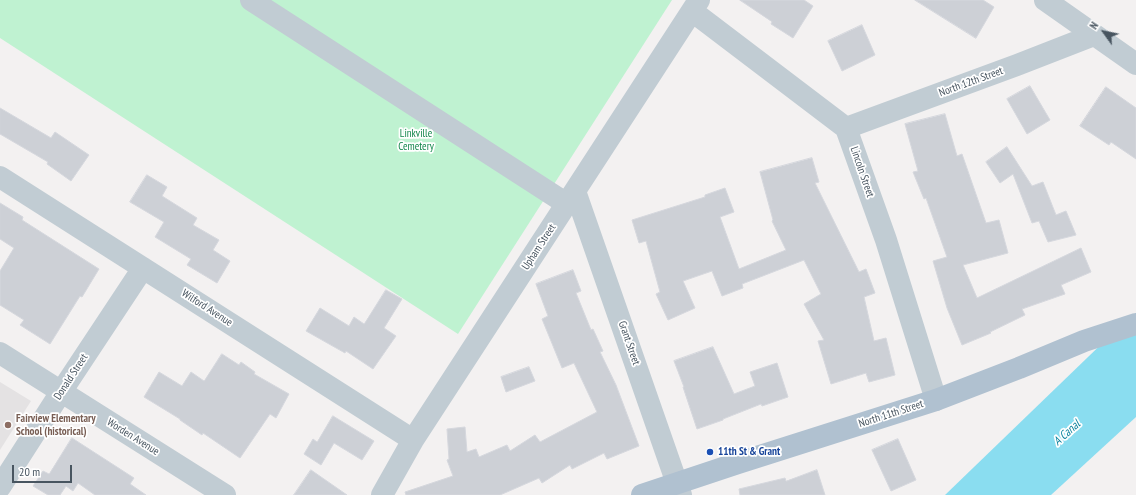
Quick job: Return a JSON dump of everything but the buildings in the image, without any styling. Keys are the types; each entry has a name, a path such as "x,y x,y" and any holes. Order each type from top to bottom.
{"main road":[{"name":"North 11th Street","path":"642,495 679,489 936,400 1084,341 1136,324"}],"street":[{"path":"251,0 571,197"},
{"path":"1045,0 1136,64"},
{"path":"696,5 846,128"},
{"name":"Upham Street","path":"382,495 413,440 696,5"},
{"name":"North 12th Street","path":"846,128 1017,65 1094,34"},
{"name":"Lincoln Street","path":"846,128 886,240 936,400"},
{"name":"Wilford Avenue","path":"0,178 413,440"},
{"name":"Grant Street","path":"571,197 679,489"},
{"name":"Donald Street","path":"0,487 143,268"},
{"name":"Worden Avenue","path":"0,353 225,495"}],"shaded area":[{"name":"Fairview Elementary School (historical)","path":"0,382 31,401 0,450"}],"green space":[{"name":"Linkville Cemetery","path":"0,0 672,0 458,334 0,38"}],"water":[{"name":"A Canal","path":"1136,313 1136,417 1051,495 945,495 1116,330"}],"place":[{"name":"Fairview Elementary School (historical)","path":"8,425"},
{"name":"11th St & Grant","path":"710,452"}]}
